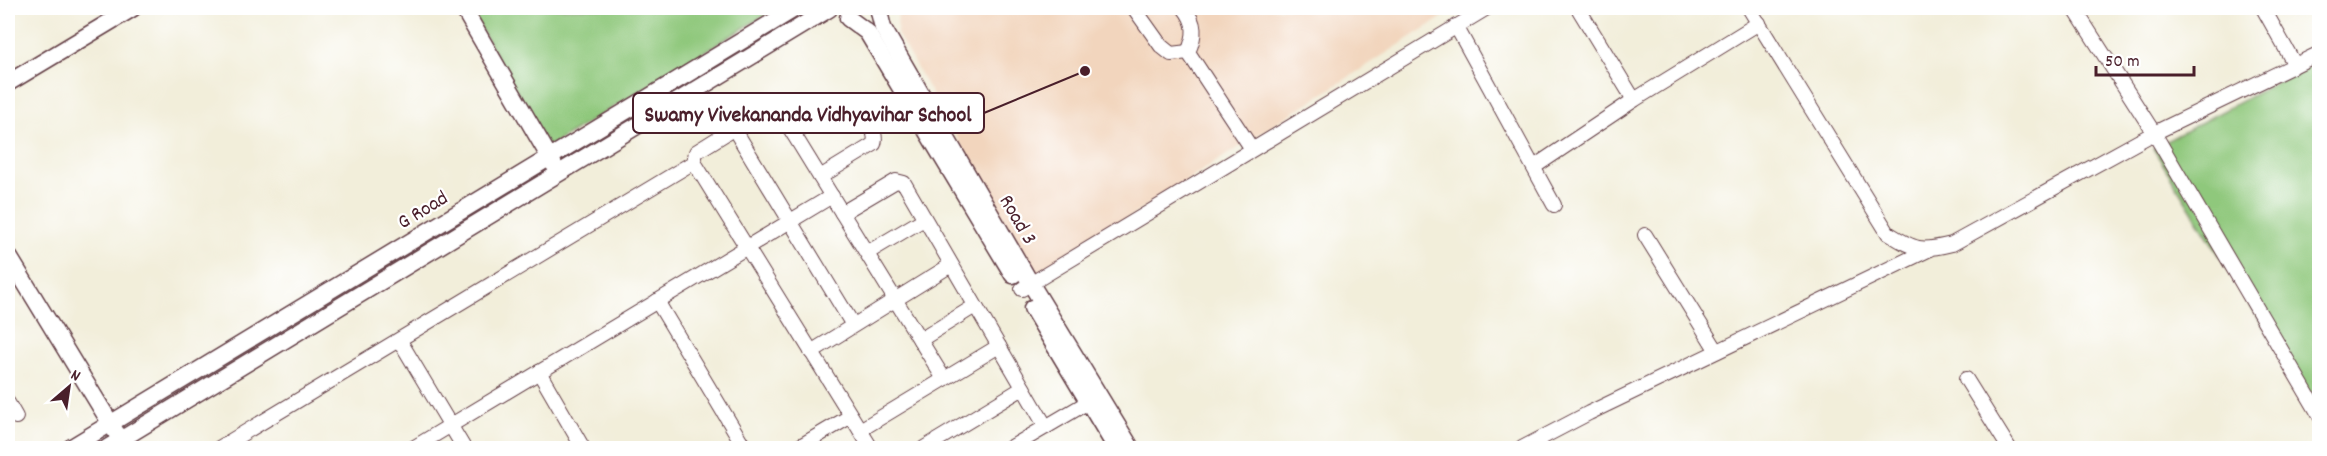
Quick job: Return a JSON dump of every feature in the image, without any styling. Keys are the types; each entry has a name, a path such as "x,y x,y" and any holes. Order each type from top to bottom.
{"street":[{"path":"8,83 133,8"},
{"path":"463,8 558,174"},
{"name":"G Road","path":"70,448 796,8"},
{"name":"G Road","path":"114,444 828,8"},
{"name":"Road 3","path":"828,8 837,15 848,18 867,32 1094,399 1131,448"},
{"path":"848,18 859,17 873,8"},
{"name":"Road 3","path":"878,8 883,28 1026,287"},
{"path":"1134,8 1161,46 1171,54 1188,52"},
{"path":"1185,8 1193,18 1195,29 1188,52"},
{"path":"1026,287 1487,8"},
{"path":"1578,8 1634,100"},
{"path":"1749,8 1888,233 1910,246 1928,250"},
{"path":"2074,8 2154,133 2319,416"},
{"path":"2264,8 2295,65"},
{"path":"1534,168 1634,100 1759,23"},
{"path":"1456,26 1554,205"},
{"path":"1188,52 1252,149"},
{"path":"1522,448 1589,413 1928,250 1952,244 2154,133 2319,53"},
{"path":"793,133 845,102 858,107 863,115 875,135 874,144 820,177"},
{"path":"871,448 694,162 696,152 733,127 771,107 780,112 944,379"},
{"path":"733,127 853,325"},
{"path":"219,448 694,162"},
{"path":"842,213 900,181 904,183 1046,427"},
{"path":"413,448 832,196"},
{"path":"867,253 924,219"},
{"path":"1645,235 1717,351"},
{"path":"8,255 111,424 114,444"},
{"path":"812,352 951,265"},
{"path":"657,301 746,448"},
{"path":"920,340 975,306"},
{"path":"400,341 464,448"},
{"path":"860,430 999,346"},
{"path":"539,372 583,448"},
{"path":"1966,379 2009,448"},
{"path":"924,448 1023,388"},
{"path":"1010,448 1094,399"},
{"name":"Road 3","path":"1094,399 1116,448"},
{"path":"8,403 16,417"},
{"path":"797,448 851,416"}],"shaded area":[{"path":"898,8 1457,8 1037,276 897,34"}],"green space":[{"path":"469,8 777,8 548,147"},
{"path":"2319,60 2319,416 2153,148"}],"place":[{"name":"Swamy Vivekananda Vidhyavihar School","path":"1085,71"}]}
